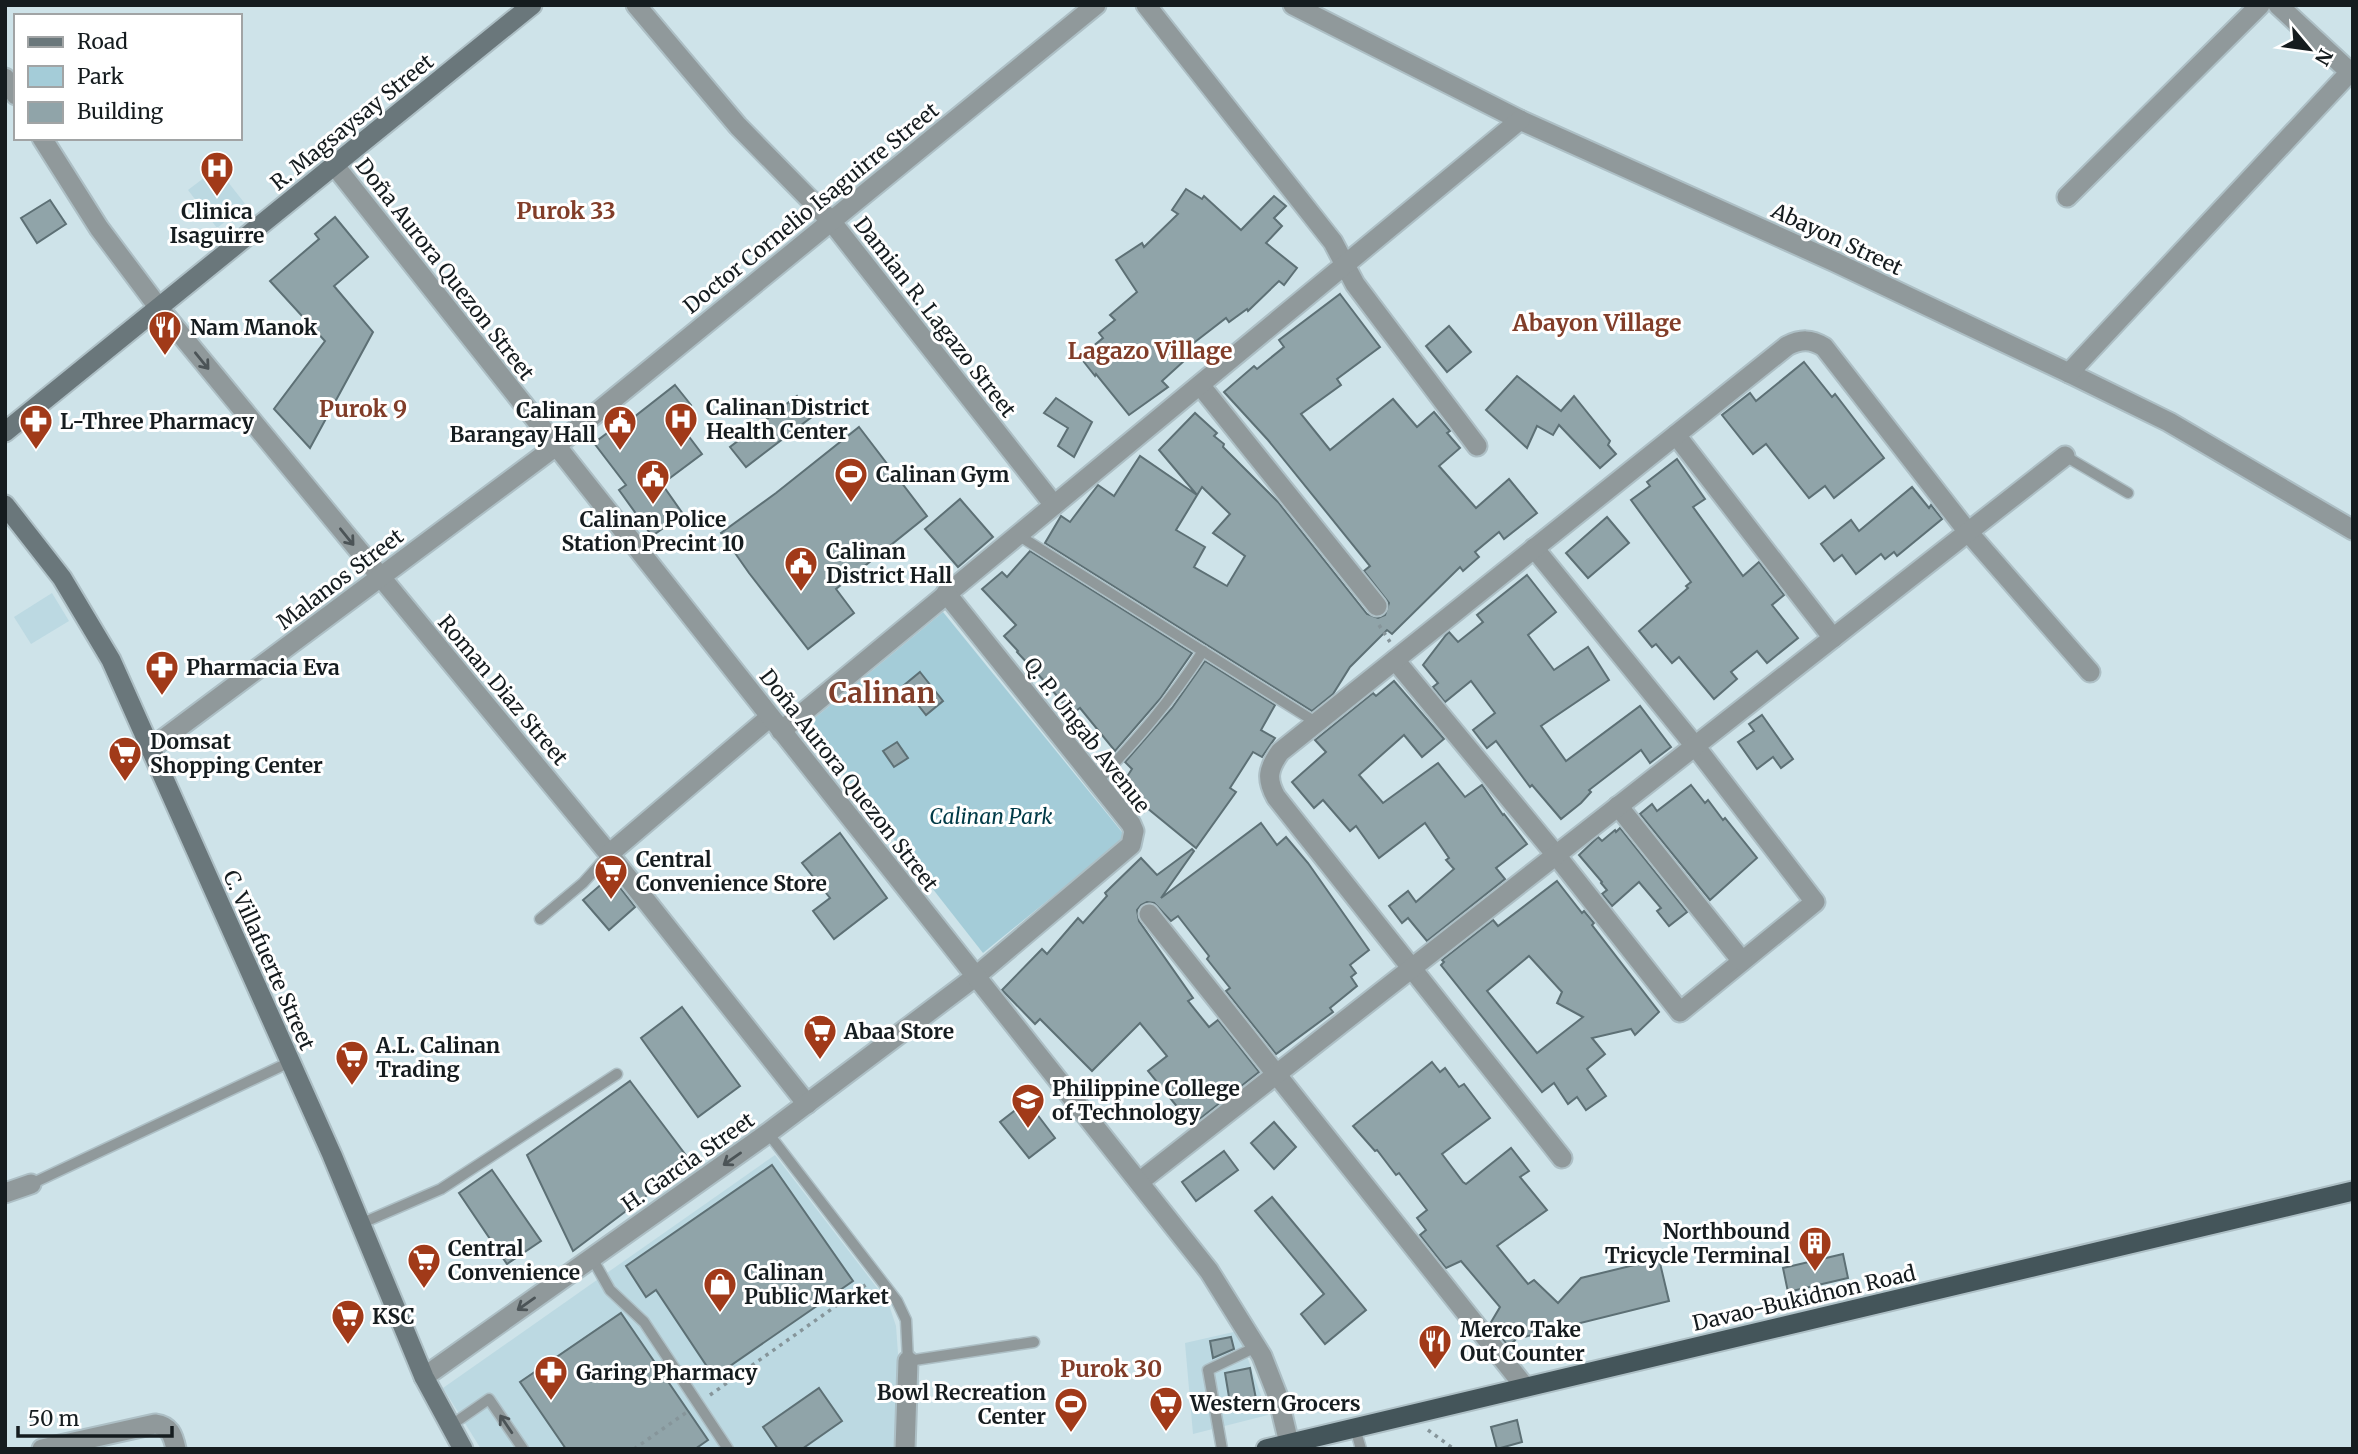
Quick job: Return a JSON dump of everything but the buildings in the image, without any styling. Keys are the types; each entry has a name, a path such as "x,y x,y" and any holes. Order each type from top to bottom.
{"highway":[{"name":"Davao-Bukidnon Road","path":"1266,1449 2353,1191"}],"main road":[{"name":"R. Magsaysay Street","path":"5,432 532,5"},
{"name":"C. Villafuerte Street","path":"5,505 40,548 80,605 111,660 290,1062 424,1377 463,1449"}],"street":[{"name":"Damian R. Lagazo Street","path":"636,5 738,126 831,221 1054,505"},
{"name":"Doctor Cornelio Isaguirre Street","path":"556,446 1096,5"},
{"path":"1146,5 1334,242 1355,284 1477,446"},
{"name":"Abayon Street","path":"1293,5 1520,120 1835,262 2169,422 2353,530"},
{"path":"2067,197 2260,5"},
{"path":"2069,373 2350,72 2278,5"},
{"path":"609,855 946,593 1520,120"},
{"name":"Roman Diaz Street","path":"43,140 99,228 159,308 609,855 807,1104"},
{"name":"Doña Aurora Quezon Street","path":"335,166 1209,1271 1256,1348 1278,1397 1289,1443"},
{"path":"1562,1158 1276,797 1269,785 1268,774 1280,752 1787,346 1802,341 1816,342 1829,353 1968,532 2090,672"},
{"path":"1199,385 1377,606"},
{"path":"1676,435 1833,638"},
{"name":"Malanos Street","path":"150,749 556,446"},
{"path":"1139,1182 2065,456"},
{"path":"1395,660 1556,855 1679,1012 1815,902 1695,746 1534,548"},
{"name":"Q. P. Ungab Avenue","path":"946,593 1134,831 1131,845 975,977"},
{"path":"1618,806 1742,961"},
{"path":"1149,914 1525,1387"},
{"name":"H. Garcia Street","path":"424,1377 768,1133 975,977"},
{"path":"5,1193 31,1184"},
{"path":"905,1449 908,1361"},
{"path":"43,1449 155,1424 169,1430 176,1449"}],"lane":[{"path":"2065,456 2128,492"},
{"path":"1017,535 1317,723"},
{"path":"1097,782 1152,723 1203,651"},
{"path":"540,919 583,883 609,855"},
{"path":"31,1184 290,1062"},
{"path":"360,1224 441,1189 617,1074"},
{"path":"768,1133 897,1301 906,1320 908,1361 1034,1342"},
{"path":"592,1258 610,1290 644,1322 728,1449"},
{"path":"1222,1449 1208,1370 1256,1348"},
{"path":"450,1426 489,1399 523,1449"},
{"path":"1355,1428 1362,1449"}],"path":[{"path":"1377,606 1377,622 1391,644 1395,660"},
{"path":"634,1449 879,1275"},
{"path":"1421,1412 1432,1434 1454,1449"}],"shaded area":[{"name":"Clinica Isaguirre","path":"217,168 246,205 217,228 188,190"},
{"path":"52,593 69,621 31,644 14,617"},
{"name":"Calinan Public Market","path":"775,1155 888,1302 896,1326 899,1367 895,1449 481,1449 443,1388"},
{"path":"1238,1331 1268,1415 1193,1434 1185,1343"}],"green space":[{"name":"Calinan Park","path":"943,612 1126,837 983,953 805,726"}],"place":[{"name":"Clinica Isaguirre","path":"217,198"},
{"name":"Nam Manok","path":"165,357"},
{"name":"Calinan District Health Center","path":"681,449"},
{"name":"L-Three Pharmacy","path":"36,451"},
{"name":"Calinan Barangay Hall","path":"620,452"},
{"name":"Calinan Gym","path":"851,504"},
{"name":"Calinan Police Station Precint 10","path":"653,506"},
{"name":"Calinan District Hall","path":"801,593"},
{"name":"Pharmacia Eva","path":"162,697"},
{"name":"Domsat Shopping Center","path":"125,783"},
{"name":"Central Convenience Store","path":"611,901"},
{"name":"Abaa Store","path":"820,1061"},
{"name":"A.L. Calinan Trading","path":"352,1087"},
{"name":"Philippine College of Technology","path":"1028,1130"},
{"name":"Northbound Tricycle Terminal","path":"1815,1273"},
{"name":"Central Convenience","path":"424,1290"},
{"name":"Calinan Public Market","path":"720,1314"},
{"name":"KSC","path":"348,1346"},
{"name":"Merco Take Out Counter","path":"1435,1371"},
{"name":"Garing Pharmacy","path":"551,1402"},
{"name":"Western Grocers","path":"1166,1433"},
{"name":"Bowl Recreation Center","path":"1071,1434"}],"district":[{"name":"Purok 33","path":"566,210"},
{"name":"Abayon Village","path":"1597,322"},
{"name":"Lagazo Village","path":"1150,350"},
{"name":"Purok 9","path":"363,408"},
{"name":"Calinan","path":"882,693"},
{"name":"Purok 30","path":"1111,1368"}]}
